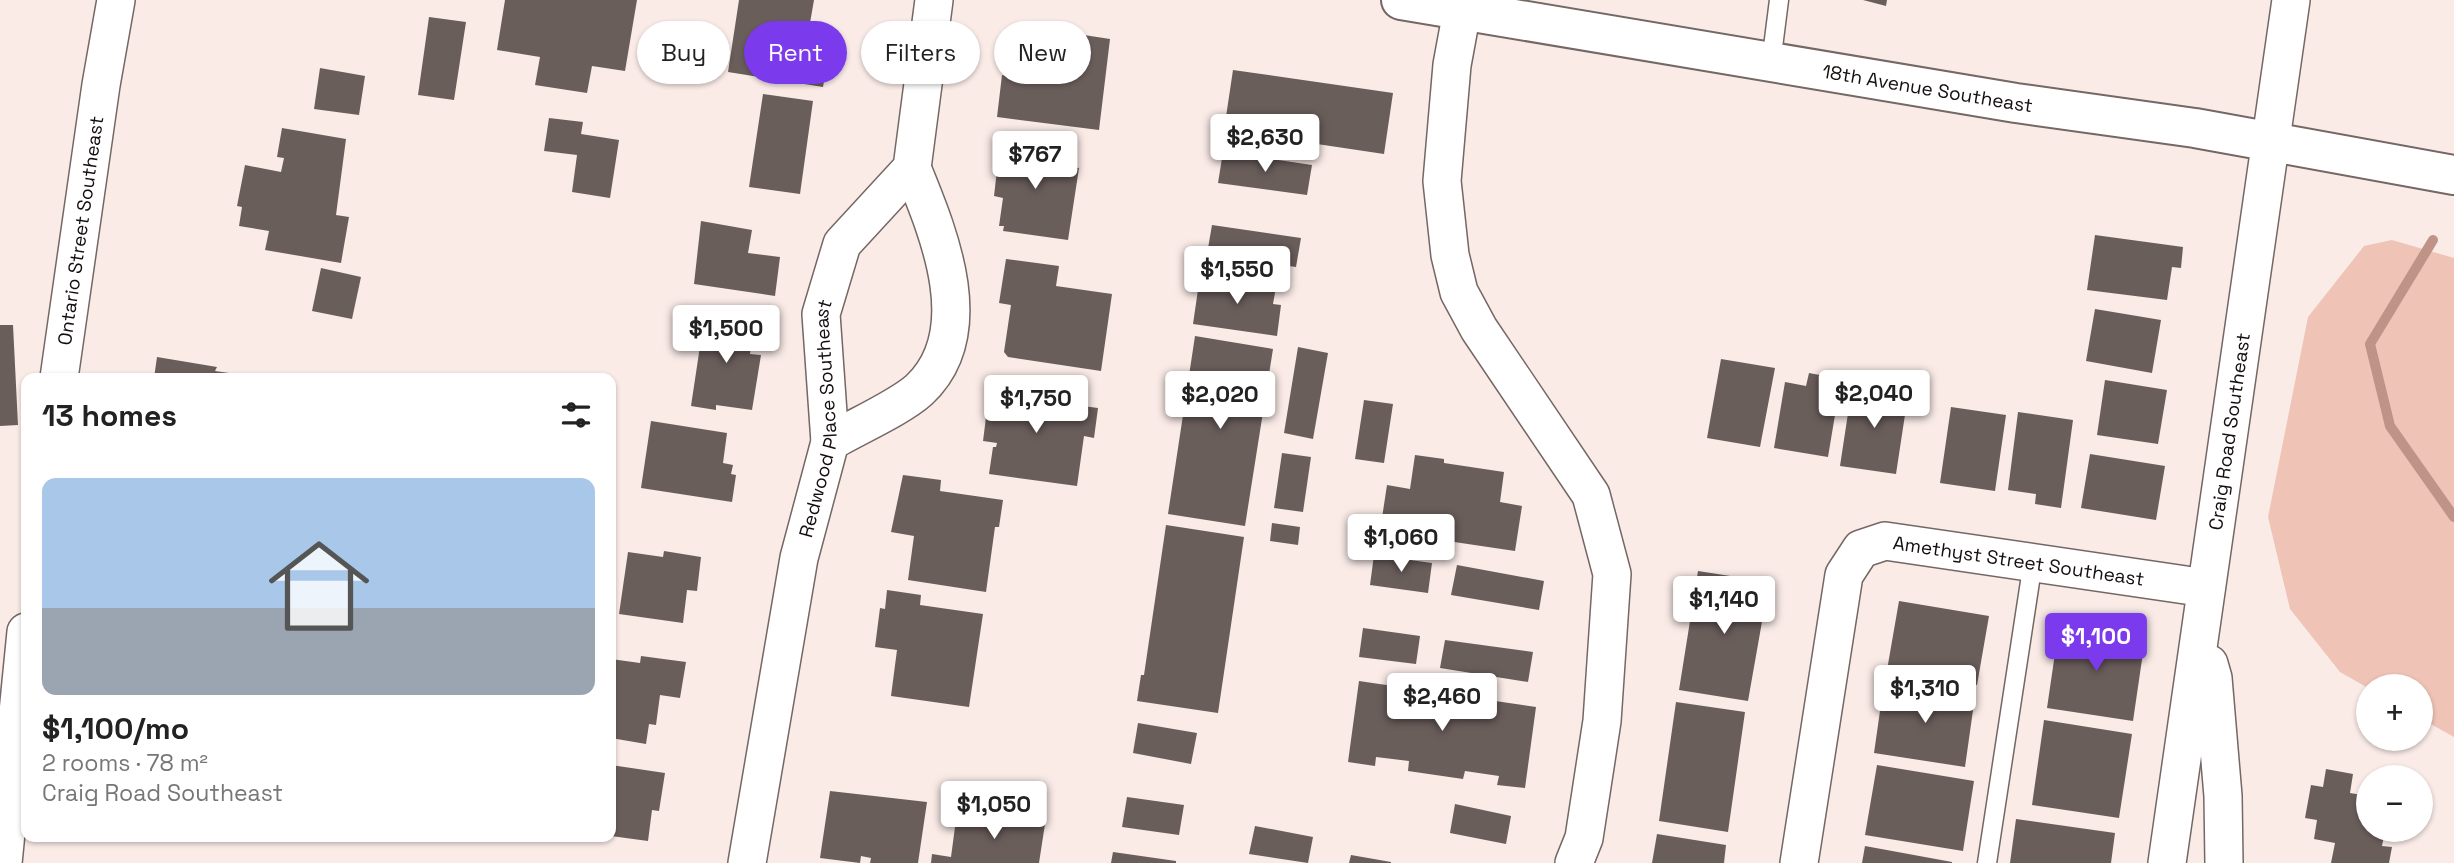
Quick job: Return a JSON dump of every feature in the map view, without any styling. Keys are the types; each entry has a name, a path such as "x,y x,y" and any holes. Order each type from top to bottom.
{"street":[{"name":"Ontario Street Southeast","path":"92,0 101,85"},
{"name":"Ontario Street Southeast","path":"60,373 101,85 117,0"},
{"path":"830,442 918,391 942,362 948,328 950,281 940,236 912,168 934,0"},
{"name":"18th Avenue Southeast","path":"1401,0 1463,5 1771,63 2269,141 2454,175"},
{"name":"Craig Road Southeast","path":"2167,863 2291,0"},
{"path":"1463,5 1452,65 1442,181 1450,255 1459,292 1479,329 1591,495 1612,574 1602,721 1584,838 1574,863"},
{"name":"Redwood Place Southeast","path":"747,863 799,558 830,442 821,314 842,244 912,168"},
{"name":"Amethyst Street Southeast","path":"1799,863 1844,575 1861,549 1885,541 2206,588"},
{"path":"2201,636 2213,678 2223,796 2224,863"},
{"path":"4,863 21,684"}],"lane":[{"path":"1771,63 1779,0"},
{"path":"1987,863 2033,562"}],"shaded area":[{"path":"2392,240 2454,258 2454,737 2433,725 2433,674 2356,674 2356,681 2340,672 2290,609 2268,517 2308,317 2364,246"}],"building":[{"path":"505,0 637,0 625,71 592,66 587,93 535,85 540,57 497,50"},
{"path":"739,0 814,0 810,21 744,21 744,75 730,72"},
{"path":"1863,0 1887,0 1886,6"},
{"path":"429,17 466,22 454,100 418,95"},
{"path":"1091,36 1110,39 1099,130 997,117 1001,84 1091,84"},
{"path":"320,68 365,76 359,115 314,109"},
{"path":"1233,70 1393,93 1384,154 1224,130"},
{"path":"763,94 813,101 800,194 749,187"},
{"path":"549,118 583,122 581,134 619,140 610,198 572,192 577,155 544,151"},
{"path":"282,128 346,139 336,215 349,217 341,263 265,250 269,231 239,226 242,207 237,206 245,165 281,172 284,158 277,157"},
{"path":"1007,137 1049,144 1047,163 1079,168 1068,240 1003,231 1004,226 999,226 1003,198 994,196 997,170 1002,171"},
{"path":"1223,152 1312,165 1307,195 1218,183"},
{"path":"701,221 752,230 748,253 780,257 775,296 694,284"},
{"path":"1212,225 1301,238 1296,267 1207,254"},
{"path":"2095,235 2183,247 2181,268 2172,267 2167,300 2087,290"},
{"path":"1006,259 1059,266 1056,286 1112,294 1101,371 1008,357 1004,352 1011,305 999,303"},
{"path":"321,268 361,277 352,319 312,311"},
{"path":"1200,276 1276,287 1273,304 1281,305 1277,336 1193,324"},
{"path":"2095,309 2161,320 2152,373 2086,361"},
{"path":"705,313 754,321 750,354 761,355 752,410 716,405 716,410 691,406"},
{"path":"0,325 13,325 18,425 0,426"},
{"path":"1195,336 1273,349 1245,526 1168,514"},
{"path":"1298,347 1328,353 1313,439 1284,433"},
{"path":"157,357 217,367 215,371 229,373 155,373"},
{"path":"1721,359 1775,368 1760,447 1707,438"},
{"path":"1809,373 1841,379 1828,457 1774,448 1785,382 1806,386"},
{"path":"991,378 1030,384 1028,399 1098,408 1094,438 1084,436 1077,486 989,474 993,447 996,447 997,443 983,441"},
{"path":"2105,380 2167,390 2158,444 2097,435"},
{"path":"1852,387 1908,395 1896,474 1840,466"},
{"path":"1364,400 1393,404 1384,463 1355,459"},
{"path":"1951,407 2006,415 1995,491 1940,483"},
{"path":"2018,412 2073,420 2061,508 2035,504 2036,494 2008,490"},
{"path":"651,421 727,433 723,463 733,465 731,474 736,475 732,502 641,488"},
{"path":"1282,453 1311,457 1303,512 1274,508"},
{"path":"2090,454 2165,466 2156,520 2081,508"},
{"path":"1415,455 1444,459 1444,463 1504,472 1500,502 1522,506 1515,551 1380,531 1387,485 1410,489"},
{"path":"903,475 941,480 940,491 1003,500 999,527 995,527 986,592 908,580 914,536 891,532"},
{"path":"1272,523 1300,527 1298,545 1270,541"},
{"path":"1166,525 1244,537 1218,713 1137,701 1141,675 1144,675"},
{"path":"664,551 701,557 697,591 687,590 683,623 619,614 628,552 663,557"},
{"path":"1374,555 1432,563 1428,593 1370,585"},
{"path":"1457,565 1544,581 1539,610 1451,595"},
{"path":"1698,571 1769,582 1748,701 1679,690"},
{"path":"887,590 921,595 920,605 983,614 969,707 891,696 897,650 875,647 880,608 885,609"},
{"path":"1899,601 1989,616 1977,685 1887,670"},
{"path":"2059,626 2145,639 2133,721 2047,708"},
{"path":"1363,628 1420,636 1416,664 1359,657"},
{"path":"1445,640 1533,652 1528,682 1440,668"},
{"path":"641,656 686,662 680,698 660,695 656,725 649,724 646,744 616,739 616,660 640,663"},
{"path":"1359,681 1536,707 1525,788 1497,785 1499,776 1465,771 1463,779 1408,771 1409,761 1376,757 1375,766 1348,762"},
{"path":"1884,683 1975,696 1965,767 1874,753"},
{"path":"1676,702 1745,712 1728,832 1659,821"},
{"path":"2044,720 2132,734 2119,818 2032,805"},
{"path":"1138,723 1197,733 1191,764 1133,753"},
{"path":"1877,765 1974,781 1963,851 1865,835"},
{"path":"616,766 665,773 659,811 652,810 648,841 616,837"},
{"path":"2326,769 2353,774 2350,793 2356,794 2356,842 2383,842 2382,846 2392,847 2389,863 2331,863 2335,843 2314,839 2317,820 2305,818 2311,785 2323,787"},
{"path":"830,791 927,802 918,863 870,863 871,858 861,856 860,863 820,858"},
{"path":"1127,797 1184,805 1179,835 1122,827"},
{"path":"1455,804 1511,816 1506,844 1450,833"},
{"path":"957,812 1045,824 1039,863 931,863 932,854 951,857"},
{"path":"2016,819 2115,833 2111,863 2010,863"},
{"path":"1255,826 1313,837 1308,863 1249,854"},
{"path":"1657,834 1726,845 1724,863 1652,863"},
{"path":"1865,846 1952,862 1952,863 1862,863"},
{"path":"1113,852 1176,861 1176,863 1111,863"},
{"path":"1351,855 1391,862 1391,863 1349,863"}],"waterway":[{"path":"2433,240 2370,344 2390,426 2454,517"}]}
